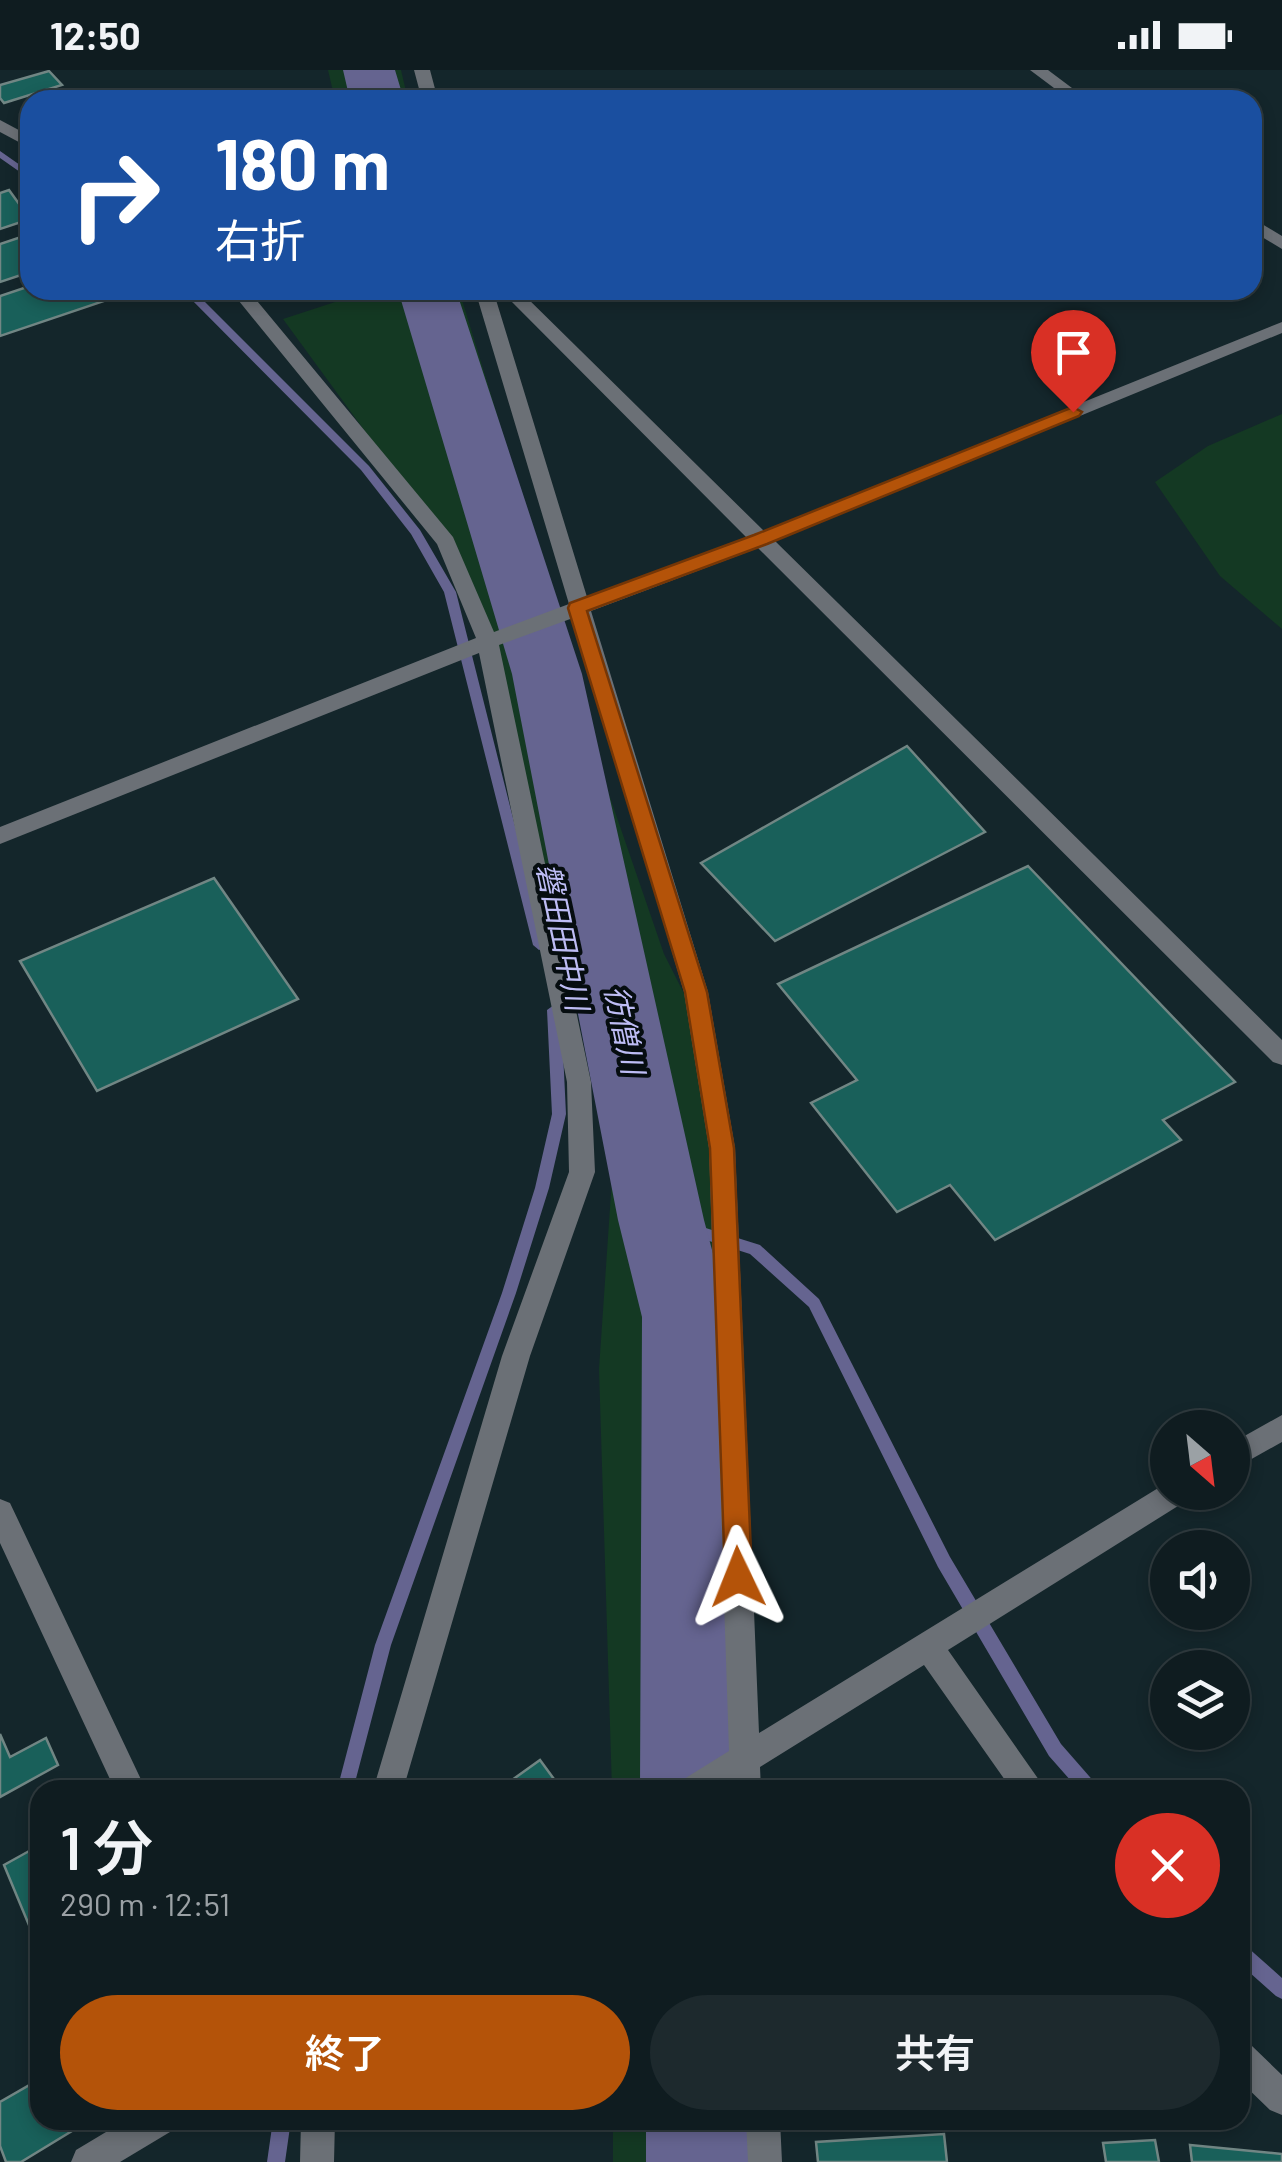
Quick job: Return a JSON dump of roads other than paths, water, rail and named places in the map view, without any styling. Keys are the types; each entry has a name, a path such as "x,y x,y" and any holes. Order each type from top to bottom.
{"street":[{"path":"1038,70 1066,90"},
{"path":"246,300 446,542 488,643 579,1082 582,1172 516,1356 391,1780"},
{"path":"487,300 696,992 722,1148 745,1775"},
{"path":"519,300 1282,1055"},
{"path":"0,836 577,608 760,540 1282,327"},
{"path":"1250,1447 1282,1427"},
{"path":"745,1775 928,1646 1150,1508"},
{"path":"0,1512 126,1780"},
{"path":"928,1646 1024,1780"},
{"path":"1250,2068 1282,2098"},
{"path":"88,2162 141,2130"},
{"path":"317,2162 318,2130"},
{"path":"763,2130 765,2162"}],"waterway":[{"name":"彷僧川","path":"369,70 374,90"},
{"name":"磐田田中川","path":"0,154 20,169"},
{"name":"磐田田中川","path":"197,300 365,468 416,532 450,592 539,945"},
{"name":"彷僧川","path":"430,300 547,674 661,1220 686,1317 691,1780"},
{"name":"磐田田中川","path":"348,1780 383,1645 509,1293 542,1188 559,1114 554,1010"},
{"path":"661,1220 755,1249 814,1303 944,1562 1055,1750 1081,1780"},
{"path":"1250,1961 1282,1990"},
{"name":"磐田田中川","path":"276,2162 281,2130"},
{"name":"彷僧川","path":"702,2130 702,2162"}]}
